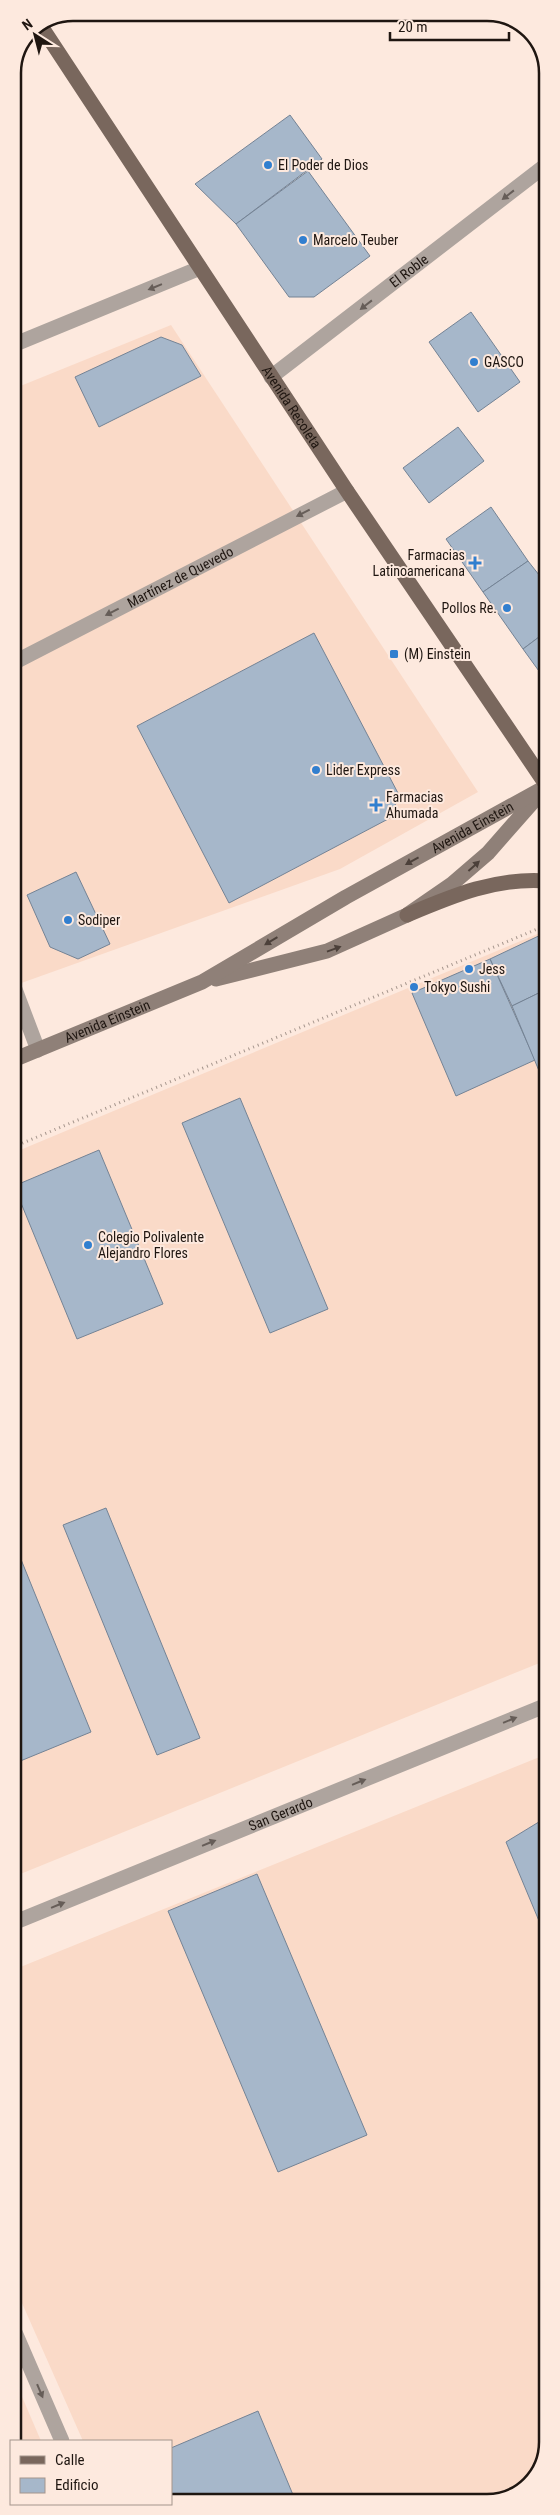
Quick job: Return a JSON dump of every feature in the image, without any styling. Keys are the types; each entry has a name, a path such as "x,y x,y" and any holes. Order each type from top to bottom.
{"main road":[{"name":"Avenida Recoleta","path":"44,30 271,377 539,774"},
{"name":"Avenida Einstein","path":"21,1057 202,982 320,912 539,790"},
{"name":"Avenida Einstein","path":"202,982 327,952 407,915 452,884 488,853 539,795"},
{"path":"407,915 448,897 482,886 512,881 539,881"}],"street":[{"name":"El Roble","path":"271,377 539,170"},
{"path":"21,342 200,268"},
{"name":"Martínez de Quevedo","path":"21,659 347,491"},
{"path":"21,1005 38,1050"},
{"name":"San Gerardo","path":"21,1920 539,1708"},
{"path":"21,2346 62,2440"}],"path":[{"path":"21,1144 539,928"}],"shaded area":[{"path":"171,325 478,792 340,869 21,983 21,386"},
{"path":"539,933 539,1663 21,1874 21,1150"},
{"path":"539,1757 539,2442 538,2452 532,2468 521,2481 504,2491 487,2494 172,2494 172,2440 83,2440 21,2301 21,1967"},
{"path":"21,2394 41,2440 21,2440"}],"building":[{"name":"El Poder de Dios","path":"290,115 322,159 236,224 195,184"},
{"name":"Marcelo Teuber","path":"308,171 370,256 314,297 289,297 236,224"},
{"name":"GASCO","path":"471,312 520,382 478,412 429,342"},
{"path":"161,337 182,345 201,376 99,427 75,377"},
{"path":"458,427 484,461 429,503 403,468"},
{"path":"491,507 528,561 483,592 446,539"},
{"path":"528,561 539,575 539,637 523,649 483,592"},
{"path":"314,633 399,795 390,818 229,903 137,726"},
{"path":"539,637 539,671 523,649"},
{"name":"Sodiper","path":"76,872 110,944 78,959 50,947 27,895"},
{"path":"539,936 539,993 512,1006 490,959"},
{"path":"490,959 535,1060 456,1096 412,993"},
{"path":"539,993 539,1071 512,1006"},
{"path":"240,1098 328,1309 270,1333 182,1123"},
{"name":"Colegio Polivalente Alejandro Flores","path":"99,1150 163,1304 77,1339 21,1203 21,1183"},
{"path":"106,1508 200,1738 157,1755 63,1525"},
{"path":"21,1559 91,1732 21,1761"},
{"path":"539,1822 539,1921 506,1842"},
{"path":"257,1874 367,2135 278,2172 168,1911"},
{"path":"258,2411 293,2494 172,2494 172,2448"}],"place":[{"name":"El Poder de Dios","path":"268,165"},
{"name":"Marcelo Teuber","path":"303,240"},
{"name":"GASCO","path":"474,362"},
{"name":"Farmacias Latinoamericana","path":"475,563"},
{"name":"Pollos Re.","path":"507,608"},
{"name":"(M) Einstein","path":"394,654"},
{"name":"Lider Express","path":"316,770"},
{"name":"Farmacias Ahumada","path":"376,805"},
{"name":"Sodiper","path":"68,920"},
{"name":"Jess","path":"469,969"},
{"name":"Tokyo Sushi","path":"414,987"},
{"name":"Colegio Polivalente Alejandro Flores","path":"88,1245"}]}
